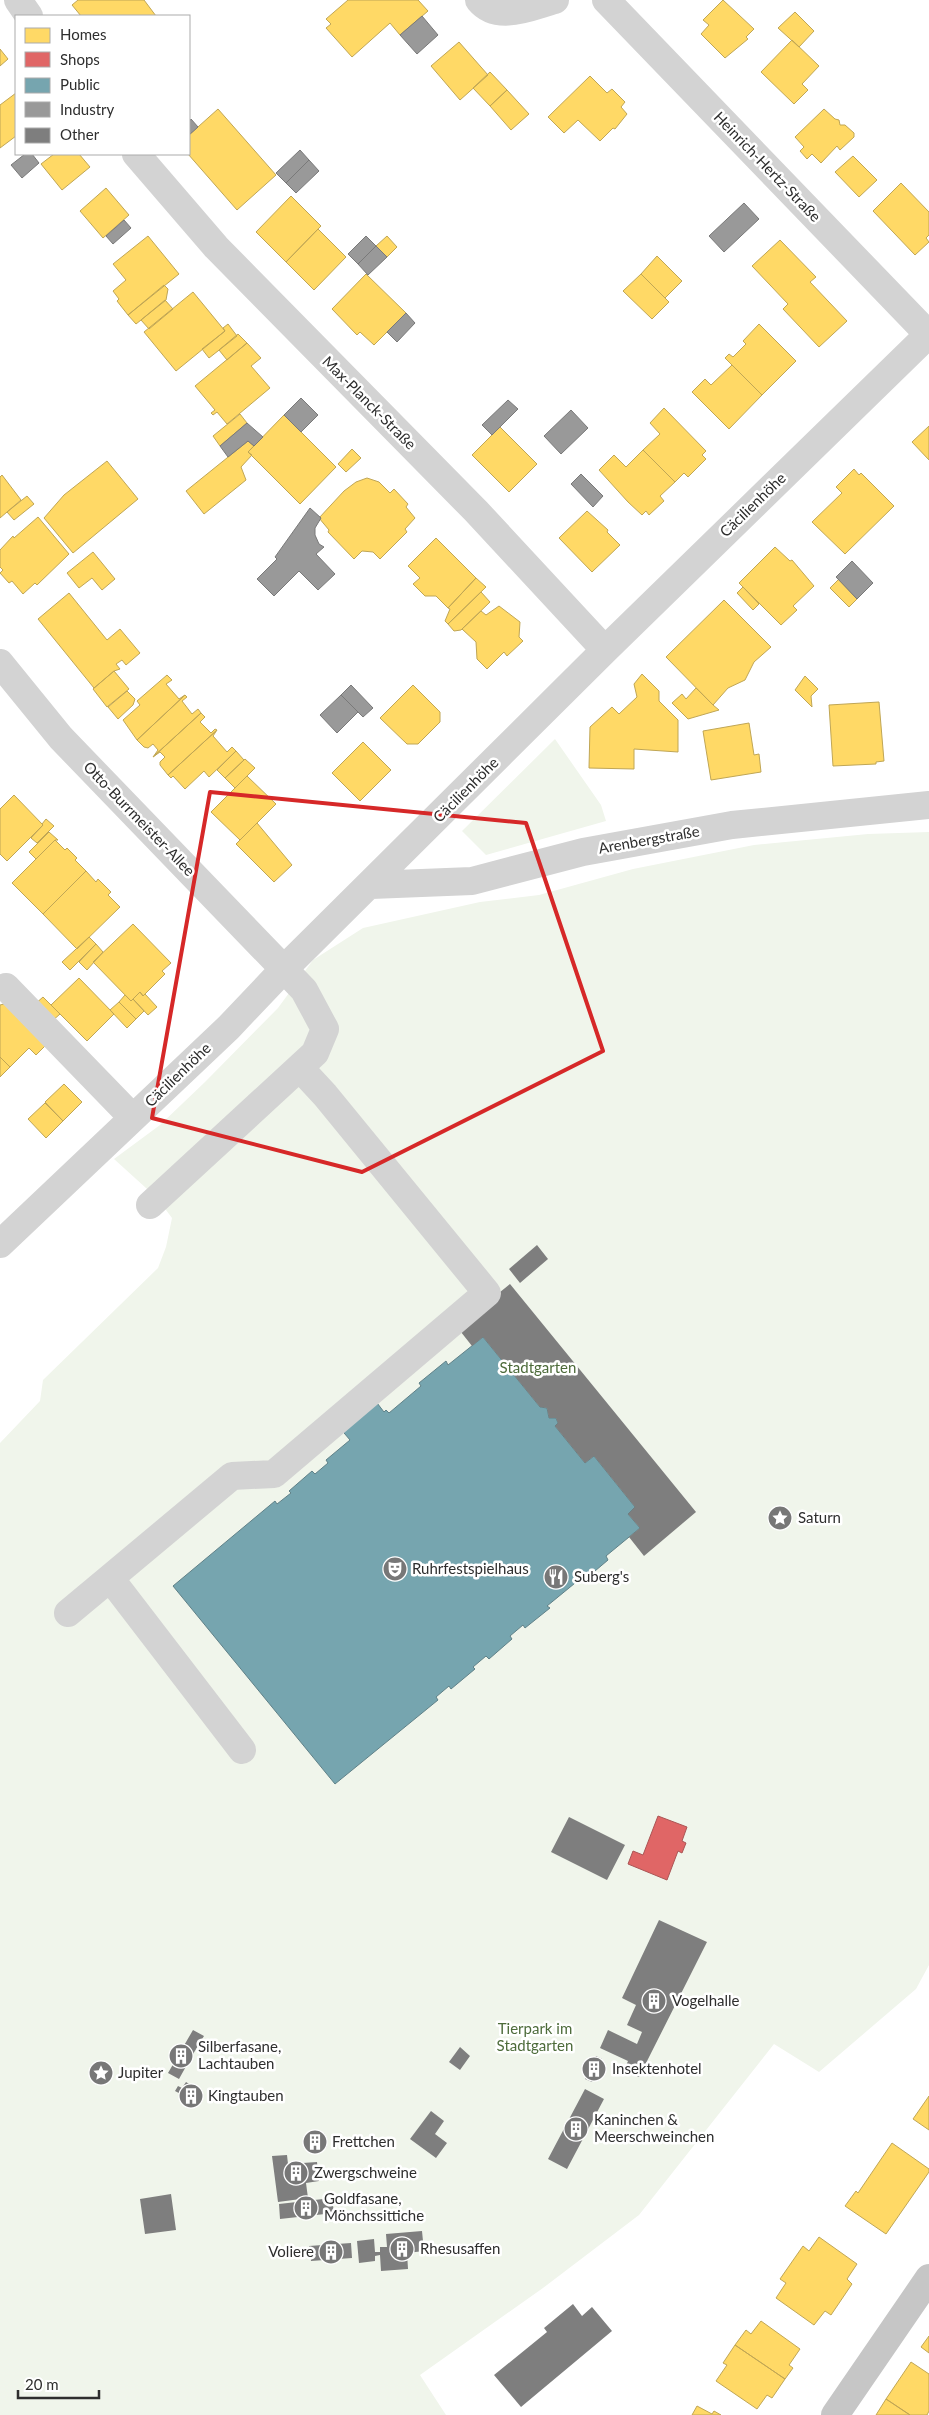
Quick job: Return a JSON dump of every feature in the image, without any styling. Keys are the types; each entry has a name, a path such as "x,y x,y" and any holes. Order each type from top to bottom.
{"main road":[{"path":"835,2415 929,2278"}],"street":[{"path":"18,0 28,15"},
{"path":"479,0 482,4 504,13 555,0"},
{"name":"Heinrich-Hertz-Straße","path":"606,0 929,335"},
{"name":"Max-Planck-Straße","path":"137,155 216,247 476,511 606,650"},
{"name":"Cäcilienhöhe","path":"0,1244 91,1155 228,1028 284,969 371,885 606,650 929,335"},
{"name":"Otto-Burrmeister-Allee","path":"0,663 61,738 304,990 325,1029 315,1053 300,1068"},
{"name":"Arenbergstraße","path":"371,885 472,881 583,852 732,825 929,805"},
{"path":"6,987 133,1118"},
{"path":"68,1613 232,1476 274,1474 487,1293 325,1095 300,1068 150,1205"},
{"path":"110,1578 242,1750"}],"highlighted area":[{"path":"210,792 526,823 603,1051 362,1172 152,1118"}],"green space":[{"path":"555,739 601,805 606,821 486,855 462,831"},
{"name":"Stadtgarten","path":"929,832 929,1965 916,1989 819,2072 774,2044 639,2215 543,2288 420,2375 446,2415 0,2415 0,1443 40,1401 43,1380 158,1268 166,1247 172,1218 157,1198 114,1159 160,1125 205,1082 278,1008 313,960 363,928 480,902 539,895 633,869 754,845 868,834"}],"building: Homes":[{"path":"78,0 144,0 155,15 80,15 72,5"},
{"path":"348,0 418,0 428,11 400,35 390,23 352,57 326,28 331,24 326,19"},
{"path":"723,0 754,29 746,37 748,39 725,58 701,34 709,25 703,20"},
{"path":"795,12 814,31 799,47 778,28"},
{"path":"792,40 819,66 802,84 808,90 794,104 761,72"},
{"path":"459,42 488,75 460,100 431,66"},
{"path":"0,49 8,59 0,66"},
{"path":"490,72 507,90 490,106 473,88"},
{"path":"590,76 607,93 612,89 625,102 621,107 627,114 615,129 613,128 600,141 578,120 564,133 548,117"},
{"path":"507,90 529,114 511,130 490,106"},
{"path":"15,94 15,137 0,148 0,105"},
{"path":"218,109 276,175 237,210 189,155 190,134"},
{"path":"824,109 835,119 839,120 840,125 845,125 854,133 854,137 840,150 837,146 821,163 812,154 807,159 800,151 804,147 795,137"},
{"path":"53,155 80,155 90,167 62,190 41,164"},
{"path":"853,156 877,180 859,197 835,172"},
{"path":"901,183 929,212 929,235 926,238 929,242 915,255 873,211"},
{"path":"106,188 129,215 103,238 80,211"},
{"path":"291,196 321,226 286,262 256,232"},
{"path":"318,229 346,257 314,290 286,262"},
{"path":"148,236 179,274 128,315 117,301 119,299 113,291 126,280 113,264"},
{"path":"387,236 397,247 387,257 376,246"},
{"path":"780,240 816,277 810,282 847,321 819,347 783,309 788,304 752,266"},
{"path":"657,256 682,281 665,298 641,274"},
{"path":"366,274 406,313 374,345 360,332 357,335 332,309"},
{"path":"641,274 669,302 652,319 623,291"},
{"path":"164,285 168,289 166,300 136,324 128,315"},
{"path":"193,292 225,331 176,371 144,332"},
{"path":"165,300 173,309 149,329 141,320"},
{"path":"228,324 237,336 209,358 202,349 225,331 223,328"},
{"path":"759,324 796,361 762,395 725,358 729,354 733,357 746,344 743,341"},
{"path":"238,334 247,343 227,360 219,350"},
{"path":"247,343 261,358 251,366 270,388 227,424 217,412 213,415 211,413 215,410 195,386"},
{"path":"732,365 762,395 729,429 692,392 705,379 711,385"},
{"path":"664,408 706,451 702,455 706,459 688,477 684,473 675,482 643,450 660,434 650,423"},
{"path":"240,414 247,423 220,446 213,436"},
{"path":"284,415 336,467 300,504 248,452"},
{"path":"929,426 929,460 912,442"},
{"path":"500,427 537,464 509,492 472,455"},
{"path":"248,441 254,446 248,452 252,455 241,467 246,480 204,514 186,491"},
{"path":"352,449 361,458 346,472 338,464"},
{"path":"643,450 675,482 660,496 664,501 649,515 646,511 642,515 599,470 614,455 626,467"},
{"path":"107,461 138,499 73,553 44,518 64,495"},
{"path":"854,469 859,475 861,473 894,506 845,554 812,522 842,493 836,487"},
{"path":"2,475 21,500 0,518 0,477"},
{"path":"367,478 379,482 390,493 394,489 408,504 406,507 415,518 405,529 407,532 380,559 373,552 362,551 354,559 328,532 329,530 319,518 344,491 356,482"},
{"path":"27,496 34,504 14,520 7,512"},
{"path":"587,511 608,530 607,532 620,545 592,572 559,538"},
{"path":"38,517 69,554 37,585 35,583 23,594 12,581 9,583 0,573 3,570 0,567 0,550 13,536 14,538"},
{"path":"436,538 476,578 448,608 436,596 425,596 413,584 420,578 408,566"},
{"path":"775,547 790,561 792,560 814,586 793,606 797,610 781,625 739,583"},
{"path":"93,552 115,579 102,590 92,578 79,588 67,573"},
{"path":"476,578 486,587 448,624 445,621 450,609 448,608"},
{"path":"839,579 857,599 849,607 830,588"},
{"path":"743,587 759,604 753,610 737,593"},
{"path":"481,592 490,602 461,630 454,631 448,624"},
{"path":"69,593 107,640 120,629 140,653 126,665 122,660 116,664 120,669 114,671 94,688 38,619"},
{"path":"724,600 771,647 754,662 745,680 728,688 713,705 666,657"},
{"path":"499,606 520,622 519,637 523,641 507,656 504,652 487,669 477,659 476,642 462,629 481,611 486,615"},
{"path":"114,671 129,689 107,707 93,689"},
{"path":"642,674 659,691 659,701 678,720 678,752 634,749 634,769 589,768 590,727 612,707 619,714 637,697 634,684"},
{"path":"167,675 172,680 166,684 179,699 185,695 137,740 123,720 140,705 137,701"},
{"path":"805,676 818,689 811,696 812,707 795,690"},
{"path":"413,685 440,712 440,722 418,744 407,744 380,718"},
{"path":"696,688 719,710 688,719 672,703 682,694 686,699"},
{"path":"127,691 135,699 133,705 118,719 108,707"},
{"path":"185,695 187,697 182,701 192,714 198,709 201,713 153,757 158,750 153,744 148,748 144,747 137,740"},
{"path":"879,702 884,761 876,762 876,764 833,766 829,705"},
{"path":"201,713 205,717 200,722 211,733 215,729 217,730 168,775 160,765 160,762 165,757 160,752 153,757"},
{"path":"749,723 754,755 759,754 761,772 711,780 703,731"},
{"path":"217,730 213,736 227,752 232,747 236,751 209,777 204,771 185,789 173,776 171,778 168,775"},
{"path":"363,742 391,770 360,801 332,773"},
{"path":"236,751 244,760 225,778 217,770"},
{"path":"245,759 255,768 235,788 225,778"},
{"path":"247,776 276,804 240,840 211,812"},
{"path":"14,795 43,825 7,861 0,854 0,809"},
{"path":"46,819 54,826 37,843 31,838"},
{"path":"257,823 292,865 274,882 236,844"},
{"path":"49,832 58,840 55,840 36,859 29,852"},
{"path":"55,840 77,858 75,860 86,871 43,914 12,883"},
{"path":"86,871 96,882 98,879 111,892 108,895 120,907 77,949 43,914"},
{"path":"133,924 171,963 162,971 165,974 143,996 140,992 131,1001 93,962"},
{"path":"89,937 96,944 70,970 62,962"},
{"path":"96,944 103,952 87,970 79,962"},
{"path":"79,978 114,1014 87,1041 51,1005"},
{"path":"140,992 143,996 145,994 157,1007 148,1015 133,999"},
{"path":"125,995 131,1001 133,999 144,1011 136,1019 119,1002"},
{"path":"43,997 60,1014 51,1022 34,1005"},
{"path":"119,1002 136,1019 127,1028 110,1010"},
{"path":"4,1004 50,1041 36,1055 29,1048 10,1067 0,1057 0,1005"},
{"path":"0,1057 10,1067 0,1077"},
{"path":"64,1084 82,1102 63,1121 45,1102"},
{"path":"45,1103 63,1121 46,1138 28,1119"},
{"path":"929,2096 929,2130 913,2119"},
{"path":"892,2143 929,2169 929,2172 886,2234 845,2206 856,2191 858,2193"},
{"path":"819,2237 857,2264 847,2279 852,2284 831,2315 825,2311 814,2325 776,2298 786,2283 780,2279 803,2246 809,2251"},
{"path":"761,2321 800,2349 789,2365 793,2368 785,2379 735,2345 746,2330 751,2334"},
{"path":"929,2336 929,2353 921,2347"},
{"path":"735,2345 785,2379 772,2398 767,2395 757,2409 716,2381 727,2365 723,2363"},
{"path":"911,2362 929,2374 929,2411 927,2415 910,2415 886,2399"},
{"path":"886,2399 910,2415 876,2415"},
{"path":"697,2406 712,2414 714,2411 721,2415 692,2415"}],"building: Shops":[{"path":"658,1816 687,1827 682,1841 686,1843 682,1853 678,1851 667,1880 628,1864 633,1851 643,1855"}],"building: Public":[{"name":"Ruhrfestspielhaus","path":"483,1337 540,1407 547,1408 549,1418 556,1418 558,1423 555,1426 585,1463 594,1456 635,1507 628,1514 640,1528 606,1556 608,1560 582,1582 580,1579 547,1606 550,1608 525,1628 523,1625 510,1636 512,1639 489,1659 486,1656 473,1667 475,1669 451,1689 449,1686 436,1697 438,1700 335,1784 173,1586 275,1501 277,1504 291,1493 289,1491 312,1471 315,1474 328,1463 326,1460 350,1440 339,1427 374,1399 384,1412 386,1410 389,1413 421,1386 419,1383 446,1361 448,1365"}],"building: Industry":[{"path":"422,16 438,35 417,54 400,35"},
{"path":"191,119 198,127 190,134"},
{"path":"300,150 309,160 286,183 276,173"},
{"path":"24,155 33,155 39,163 22,178 11,165"},
{"path":"309,160 319,171 296,193 286,183"},
{"path":"744,203 759,219 724,252 709,236"},
{"path":"124,220 131,228 113,244 106,236"},
{"path":"366,236 376,246 358,264 348,254"},
{"path":"376,246 387,257 368,275 358,264"},
{"path":"406,313 415,323 397,342 387,332"},
{"path":"301,398 318,415 301,432 284,415"},
{"path":"508,400 518,409 492,435 482,425"},
{"path":"571,410 588,428 561,454 544,436"},
{"path":"247,423 263,437 254,446 248,441 228,457 220,446"},
{"path":"581,474 603,496 593,507 571,484"},
{"path":"310,508 321,518 315,528 315,535 319,544 324,547 316,554 335,574 318,590 299,571 274,596 257,579 277,559 275,557"},
{"path":"852,561 873,583 857,599 836,577"},
{"path":"351,685 373,708 363,717 341,695"},
{"path":"341,695 358,712 337,733 320,715"}],"building: Other":[{"path":"537,1245 548,1259 520,1283 509,1269"},
{"path":"510,1284 696,1512 644,1556 629,1537 640,1528 628,1514 635,1507 594,1456 585,1463 555,1426 558,1423 556,1418 549,1418 547,1408 540,1407 483,1337 472,1346 457,1327"},
{"path":"569,1817 625,1845 607,1880 551,1852"},
{"name":"Vogelhalle","path":"659,1920 707,1942 639,2077 624,2070 628,2061 600,2048 608,2030 637,2044 642,2032 627,2025 636,2005 622,1998"},
{"name":"Silberfasane, Lachtauben","path":"193,2030 204,2036 193,2054 188,2051 184,2058 189,2061 179,2079 168,2073"},
{"path":"460,2047 470,2056 460,2070 449,2062"},
{"name":"Insektenhotel","path":"596,2056 602,2059 592,2082 585,2079"},
{"name":"Kingtauben","path":"186,2082 200,2091 194,2101 175,2091 178,2086 182,2088"},
{"name":"Kaninchen & Meerschweinchen","path":"585,2089 604,2099 567,2169 548,2159"},
{"path":"431,2111 444,2121 435,2134 447,2143 436,2158 410,2139"},
{"name":"Frettchen","path":"324,2133 327,2147 307,2151 304,2137"},
{"name":"Zwergschweine","path":"287,2155 288,2164 317,2162 319,2181 306,2183 308,2198 278,2202 272,2156"},
{"path":"171,2194 176,2230 145,2234 140,2199"},
{"name":"Goldfasane, Mönchssittiche","path":"332,2198 334,2213 280,2219 279,2204"},
{"name":"Rhesusaffen","path":"422,2231 424,2251 407,2253 408,2269 381,2271 380,2255 375,2256 375,2261 359,2263 357,2241 374,2239 375,2252 380,2252 380,2247 387,2247 386,2234"},
{"name":"Voliere","path":"351,2243 352,2258 311,2261 309,2246"},
{"path":"573,2304 582,2316 592,2307 612,2331 521,2407 494,2375 547,2332 544,2328"}],"place":[{"name":"Saturn","path":"780,1518"},
{"name":"Ruhrfestspielhaus","path":"395,1569"},
{"name":"Suberg's","path":"556,1577"},
{"name":"Vogelhalle","path":"654,2001"},
{"name":"Silberfasane, Lachtauben","path":"181,2056"},
{"name":"Insektenhotel","path":"594,2069"},
{"name":"Jupiter","path":"101,2073"},
{"name":"Kingtauben","path":"191,2096"},
{"name":"Kaninchen & Meerschweinchen","path":"576,2129"},
{"name":"Frettchen","path":"315,2142"},
{"name":"Zwergschweine","path":"296,2173"},
{"name":"Goldfasane, Mönchssittiche","path":"306,2208"},
{"name":"Rhesusaffen","path":"402,2249"},
{"name":"Voliere","path":"331,2252"}],"park label":[{"name":"Tierpark im Stadtgarten","path":"535,2038"}]}
